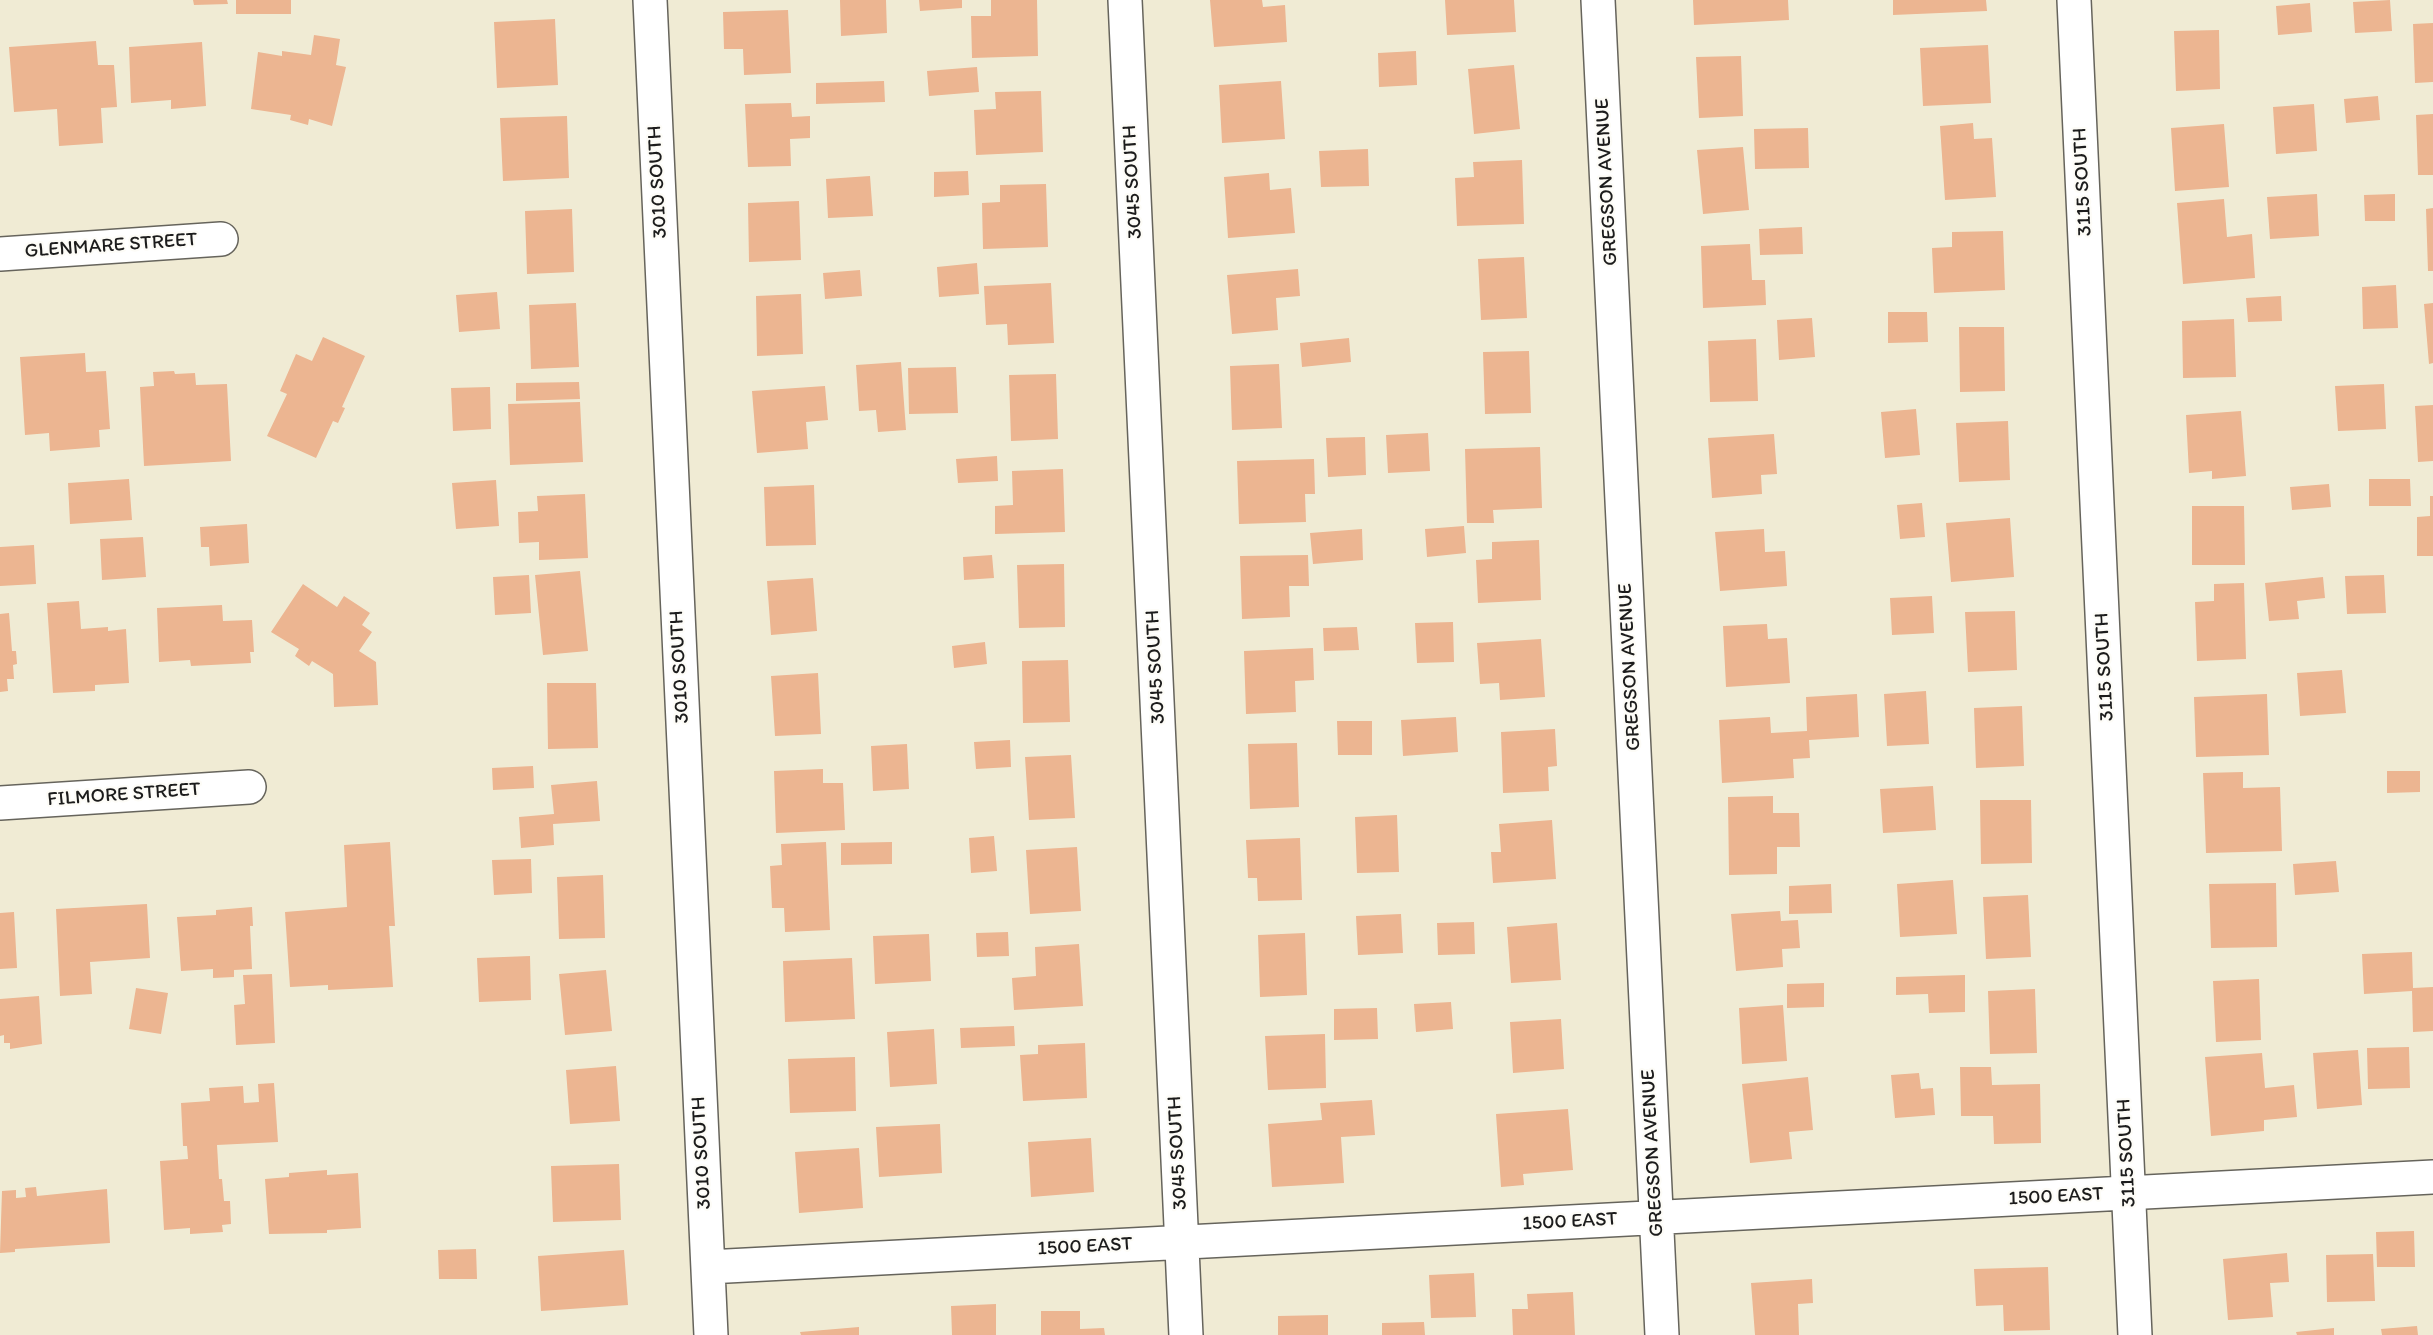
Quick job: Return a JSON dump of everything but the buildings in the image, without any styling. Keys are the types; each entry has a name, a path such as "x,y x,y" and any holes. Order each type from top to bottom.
{"street":[{"name":"3010 SOUTH","path":"650,0 711,1335"},
{"name":"3045 SOUTH","path":"1125,0 1186,1335"},
{"name":"GREGSON AVENUE","path":"1598,0 1662,1335"},
{"name":"3115 SOUTH","path":"2074,0 2135,1335"},
{"name":"GLENMARE STREET","path":"0,254 221,239"},
{"name":"FILMORE STREET","path":"0,803 249,787"},
{"name":"1500 EAST","path":"708,1267 2433,1177"}]}
